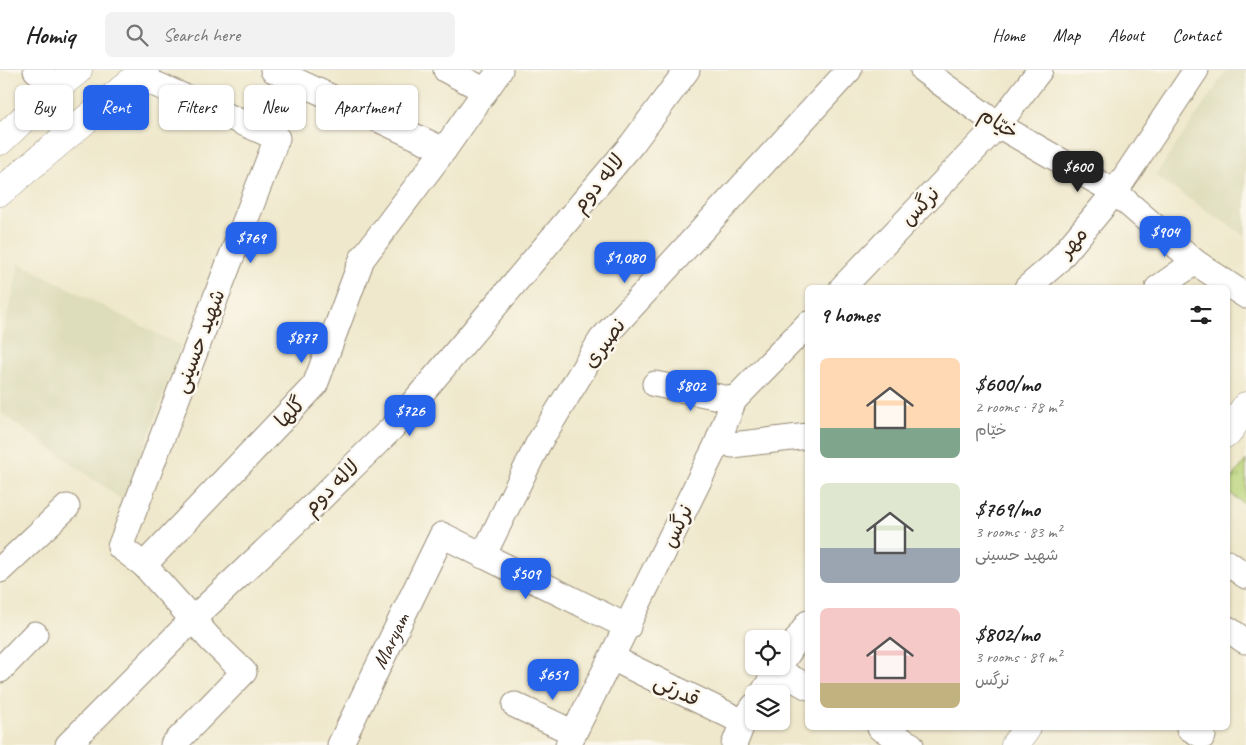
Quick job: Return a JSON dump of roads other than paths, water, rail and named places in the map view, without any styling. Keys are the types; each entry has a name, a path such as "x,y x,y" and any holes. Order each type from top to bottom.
{"main road":[{"path":"59,85 78,70"},
{"path":"0,192 141,73"},
{"path":"0,141 15,127"},
{"path":"1230,431 1246,406"},
{"path":"1015,745 1025,730"}],"street":[{"path":"36,70 55,85"},
{"path":"273,70 444,150"},
{"path":"446,70 484,90"},
{"name":"گلها","path":"144,565 315,385 362,258 444,150 484,90 500,70"},
{"name":"لاله دوم","path":"68,745 193,619 392,428 632,144 687,70"},
{"name":"نصیری","path":"483,556 538,444 602,340 849,70"},
{"name":"خیّام","path":"923,70 998,125 1115,192 1195,262 1230,285"},
{"name":"نرگس","path":"845,285 998,125 1040,70"},
{"name":"مهر","path":"1030,285 1056,263 1115,192 1196,70"},
{"name":"شهید حسینی","path":"141,73 277,138 120,547 144,565"},
{"path":"1162,285 1195,262"},
{"name":"خیّام","path":"1230,285 1246,296"},
{"name":"نرگس","path":"571,739 716,446 734,400 805,327"},
{"path":"655,384 734,400"},
{"path":"732,445 805,436"},
{"path":"0,570 67,507"},
{"name":"Maryam","path":"340,745 442,535 483,556"},
{"path":"483,556 628,627"},
{"path":"1230,564 1246,576"},
{"path":"144,565 244,672 173,745"},
{"path":"790,650 805,628"},
{"path":"0,670 35,634"},
{"name":"قدرتی","path":"612,658 743,731"},
{"path":"790,675 805,685"},
{"path":"515,706 571,739"},
{"path":"884,730 911,745"}]}
